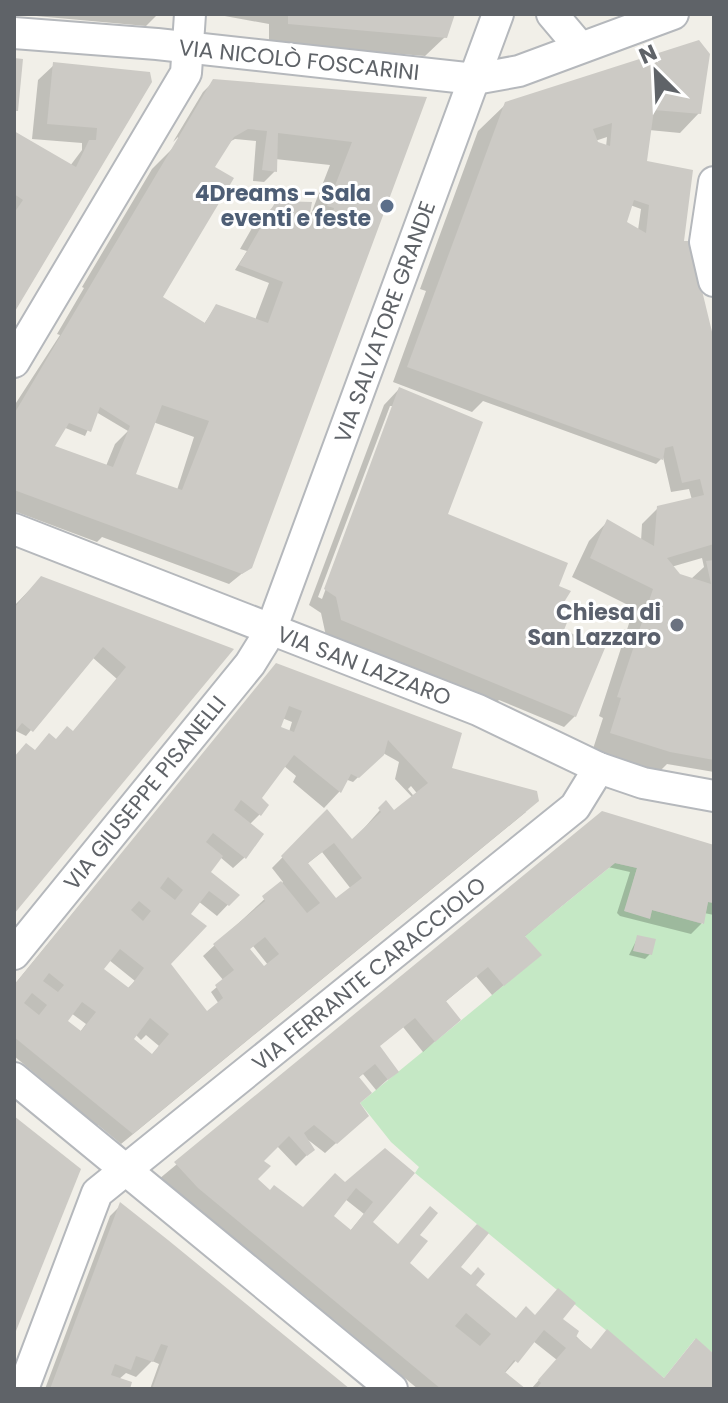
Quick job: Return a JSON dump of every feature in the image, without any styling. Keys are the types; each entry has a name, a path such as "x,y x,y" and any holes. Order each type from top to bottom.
{"street":[{"path":"14,362 186,73 190,14"},
{"name":"VIA SALVATORE GRANDE","path":"271,630 498,14"},
{"path":"552,14 579,46"},
{"name":"VIA NICOLÒ FOSCARINI","path":"14,33 189,48 475,79 519,71 579,46 673,14"},
{"path":"714,182 705,242 714,281"},
{"name":"VIA SAN LAZZARO","path":"14,529 478,710 599,768 643,783 714,796"},
{"name":"VIA GIUSEPPE PISANELLI","path":"14,954 250,664 271,630"},
{"name":"VIA FERRANTE CARACCIOLO","path":"23,1389 97,1193 575,807 599,768"},
{"path":"14,1078 127,1167 392,1389"}],"green space":[{"path":"615,863 637,868 625,911 650,918 652,910 703,924 708,902 714,903 714,1354 695,1339 664,1378 415,1173 419,1167 391,1142 360,1103 541,955 525,936"}],"building":[{"path":"288,14 455,14 447,38 288,24"},
{"path":"699,40 710,54 701,114 654,110 647,161 693,170 684,241 690,241 714,340 714,544 667,558 680,574 711,584 706,561 714,560 714,760 670,752 610,733 621,698 617,697 653,589 590,558 607,519 654,546 657,506 704,495 700,479 682,483 673,446 665,448 663,460 407,367 505,102","holes":["612,123 610,146 598,142 593,129","634,200 649,205 646,233 627,222"]},
{"path":"14,58 23,59 18,111 14,111"},
{"path":"53,62 150,72 152,82 14,313 14,213 23,200 14,194 14,131 76,167 89,140 96,140 97,128 47,124"},
{"path":"213,79 427,97 252,568 242,574 14,490 14,414","holes":["248,129 267,131 262,170 277,172 278,133 352,142 327,206 334,208 330,221 310,213 312,202 276,201 239,265 283,282 268,323 216,304 205,323 163,297 234,178 215,167 234,137","162,405 209,421 182,490 136,474","100,407 130,426 113,467 55,446 69,423 91,432"]},
{"path":"399,387 483,422 448,514 568,563 559,586 571,591 556,615 568,620 564,630 605,648 576,717 341,620 336,597 324,589"},
{"path":"41,576 234,649 14,914 14,757 26,743 35,750 49,733 56,739 67,726 73,731 126,667 103,647 33,732 22,723 14,733 14,608"},
{"path":"276,663 462,733 452,768 537,791 539,801 133,1134 14,1037 14,985","holes":["289,706 302,711 294,732 281,727","388,740 428,783 394,810 386,800 378,808 381,812 352,839 327,809 281,856 320,903 307,913 281,881 262,896 265,901 213,944 234,970 215,985 223,998 207,1011 171,964 207,926 191,914 209,891 229,906 240,895 211,872 223,856 206,842 213,833 246,859 264,834 234,810 241,800 261,816 269,805 262,798 294,755 341,793 351,774 359,778 384,755","334,843 362,878 336,898 308,863","168,877 183,890 175,900 160,888","139,901 151,911 143,921 131,910","265,937 279,954 264,966 250,949","120,949 144,968 129,988 104,969","49,973 64,985 58,992 43,981","32,993 47,1005 39,1015 24,1003","82,1002 96,1012 81,1031 68,1021","150,1018 169,1034 152,1054 134,1039"]},
{"path":"602,811 714,845 714,903 708,902 704,924 652,910 650,919 624,911 637,868 615,863 525,936 542,955 504,986 488,967 446,1001 461,1020 435,1042 415,1018 380,1046 399,1072 388,1080 375,1064 359,1077 372,1093 360,1103 369,1116 337,1144 314,1125 304,1133 315,1150 307,1156 289,1136 264,1161 271,1166 258,1179 270,1190 274,1185 303,1207 335,1173 345,1182 385,1148 415,1173 373,1222 398,1244 430,1206 438,1213 420,1235 428,1241 410,1263 428,1279 477,1224 489,1233 461,1267 471,1275 478,1267 485,1274 476,1285 516,1318 526,1306 535,1315 558,1288 576,1303 563,1319 579,1331 576,1337 591,1349 607,1329 664,1378 696,1338 714,1354 714,1389 536,1389 541,1383 538,1380 566,1348 544,1330 518,1363 514,1360 505,1372 526,1389 441,1389 198,1188 174,1162","holes":["356,1188 373,1202 351,1230 334,1216","466,1313 491,1334 480,1346 455,1326"]},
{"path":"637,935 656,939 652,955 633,951"},
{"path":"14,1116 81,1169 14,1336"},
{"path":"120,1202 350,1389 152,1389 168,1346 161,1344 153,1362 136,1356 131,1370 115,1364 111,1375 132,1382 130,1389 50,1389"}],"place":[{"name":"4Dreams - Sala eventi e feste","path":"387,206"},
{"name":"Chiesa di San Lazzaro","path":"677,625"}]}
